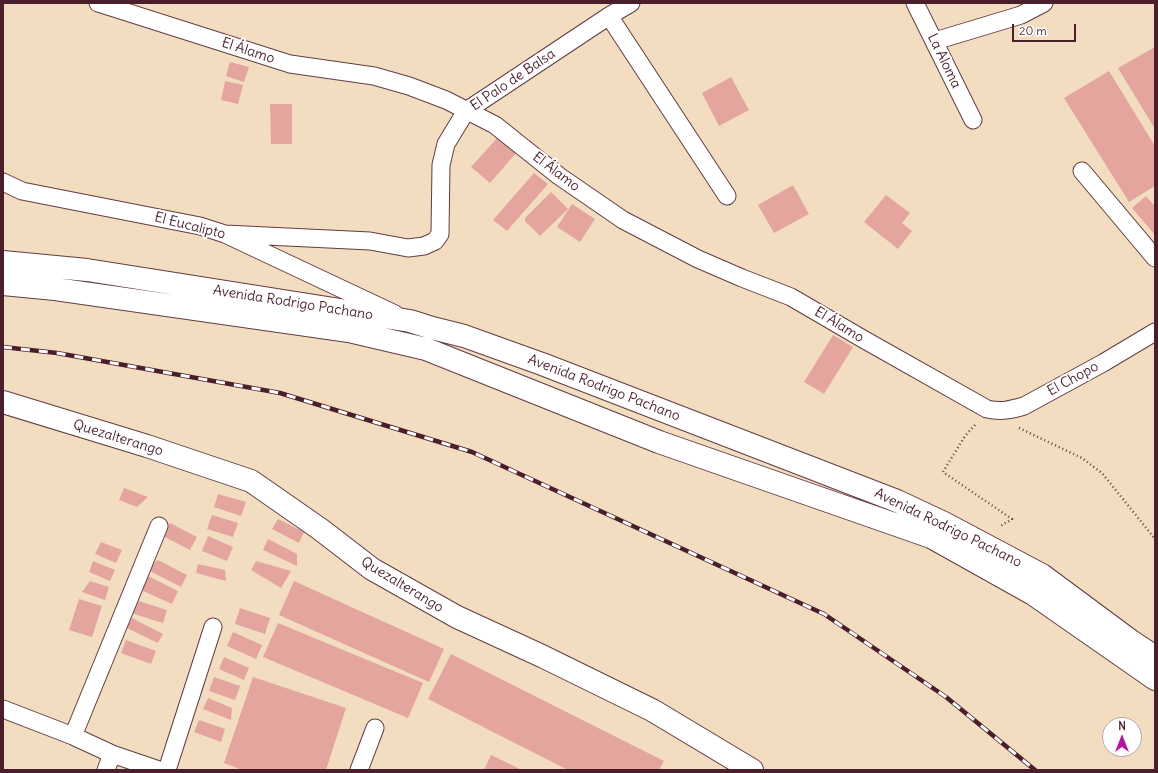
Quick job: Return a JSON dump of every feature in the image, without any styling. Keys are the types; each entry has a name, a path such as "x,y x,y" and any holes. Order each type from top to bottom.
{"main road":[{"name":"Avenida Rodrigo Pachano","path":"3,262 87,270 410,321 471,338 890,498 944,523 1042,575 1155,657"},
{"name":"Avenida Rodrigo Pachano","path":"3,284 56,289 349,331 426,349 659,442 931,537 1034,594 1155,679"},
{"name":"Quezalterango","path":"3,402 147,446 251,482 320,529 372,569 457,617 544,657 652,710 752,770"}],"street":[{"name":"El Álamo","path":"98,3 290,64 374,76 409,86 446,100 495,125 559,176 623,220 698,259 791,297 987,409"},
{"name":"El Palo de Balsa","path":"225,234 370,241 408,248 424,246 435,241 440,234 441,164 446,144 466,111 631,3"},
{"name":"La Aloma","path":"915,3 973,120"},
{"path":"934,41 1021,14 1044,3"},
{"path":"609,16 727,196"},
{"path":"1082,170 1155,258"},
{"name":"El Eucalipto","path":"3,182 22,191 200,226 225,234 410,321"},
{"name":"El Chopo","path":"987,409 998,411 1011,410 1024,406 1103,363 1155,332"},
{"path":"72,736 159,526"},
{"path":"167,770 213,626"},
{"path":"3,709 72,736 109,762 159,770"},
{"path":"359,770 375,728"}],"path":[{"path":"979,541 1012,519 943,472 966,436 987,409"},
{"path":"1016,427 1082,458 1102,473 1155,539"}],"building":[{"path":"1155,47 1155,129 1118,68"},
{"path":"230,62 249,67 244,82 226,76"},
{"path":"1109,71 1155,146 1155,186 1129,202 1064,98"},
{"path":"731,77 749,110 719,126 702,93"},
{"path":"225,81 243,85 238,104 221,100"},
{"path":"270,104 292,104 292,144 271,144"},
{"path":"498,137 516,153 490,183 471,167"},
{"path":"534,173 548,184 507,231 493,220"},
{"path":"793,185 809,214 774,233 758,205"},
{"path":"551,192 568,209 540,236 525,221 525,218"},
{"path":"886,195 910,213 902,223 912,231 898,249 864,222"},
{"path":"1146,196 1155,206 1155,235 1132,208"},
{"path":"572,204 595,219 580,242 557,227"},
{"path":"833,335 853,347 824,394 804,382"},
{"path":"124,488 148,497 137,507 119,500"},
{"path":"218,494 246,502 241,516 214,507"},
{"path":"212,515 238,523 233,537 207,529"},
{"path":"278,519 304,532 299,543 272,529"},
{"path":"170,523 197,537 190,550 163,536"},
{"path":"208,536 233,547 227,561 202,551"},
{"path":"268,539 297,554 297,566 263,550"},
{"path":"101,542 122,550 116,563 95,554"},
{"path":"158,560 187,575 181,587 146,569"},
{"path":"93,561 115,570 110,581 89,572"},
{"path":"256,561 291,571 281,588 251,570"},
{"path":"198,564 225,570 226,581 196,573"},
{"path":"148,576 178,591 172,604 141,590"},
{"path":"90,581 109,587 105,600 82,592"},
{"path":"294,581 444,649 429,682 279,615"},
{"path":"79,599 102,606 92,637 69,630"},
{"path":"139,601 167,610 163,623 131,613"},
{"path":"240,608 270,618 265,634 235,624"},
{"path":"132,618 163,634 158,643 127,628"},
{"path":"278,623 423,683 408,718 263,657"},
{"path":"233,632 262,645 256,659 227,646"},
{"path":"126,640 156,651 151,664 121,653"},
{"path":"451,654 664,761 659,770 568,770 428,699"},
{"path":"224,657 249,668 244,680 219,669"},
{"path":"214,677 240,686 235,700 209,691"},
{"path":"253,677 346,708 326,770 242,770 224,763"},
{"path":"208,698 232,708 231,720 203,709"},
{"path":"199,720 225,729 221,742 194,732"},
{"path":"491,755 522,770 484,770"}],"railway":[{"path":"3,347 57,353 280,393 472,452 824,614 946,697 1035,770"}]}
